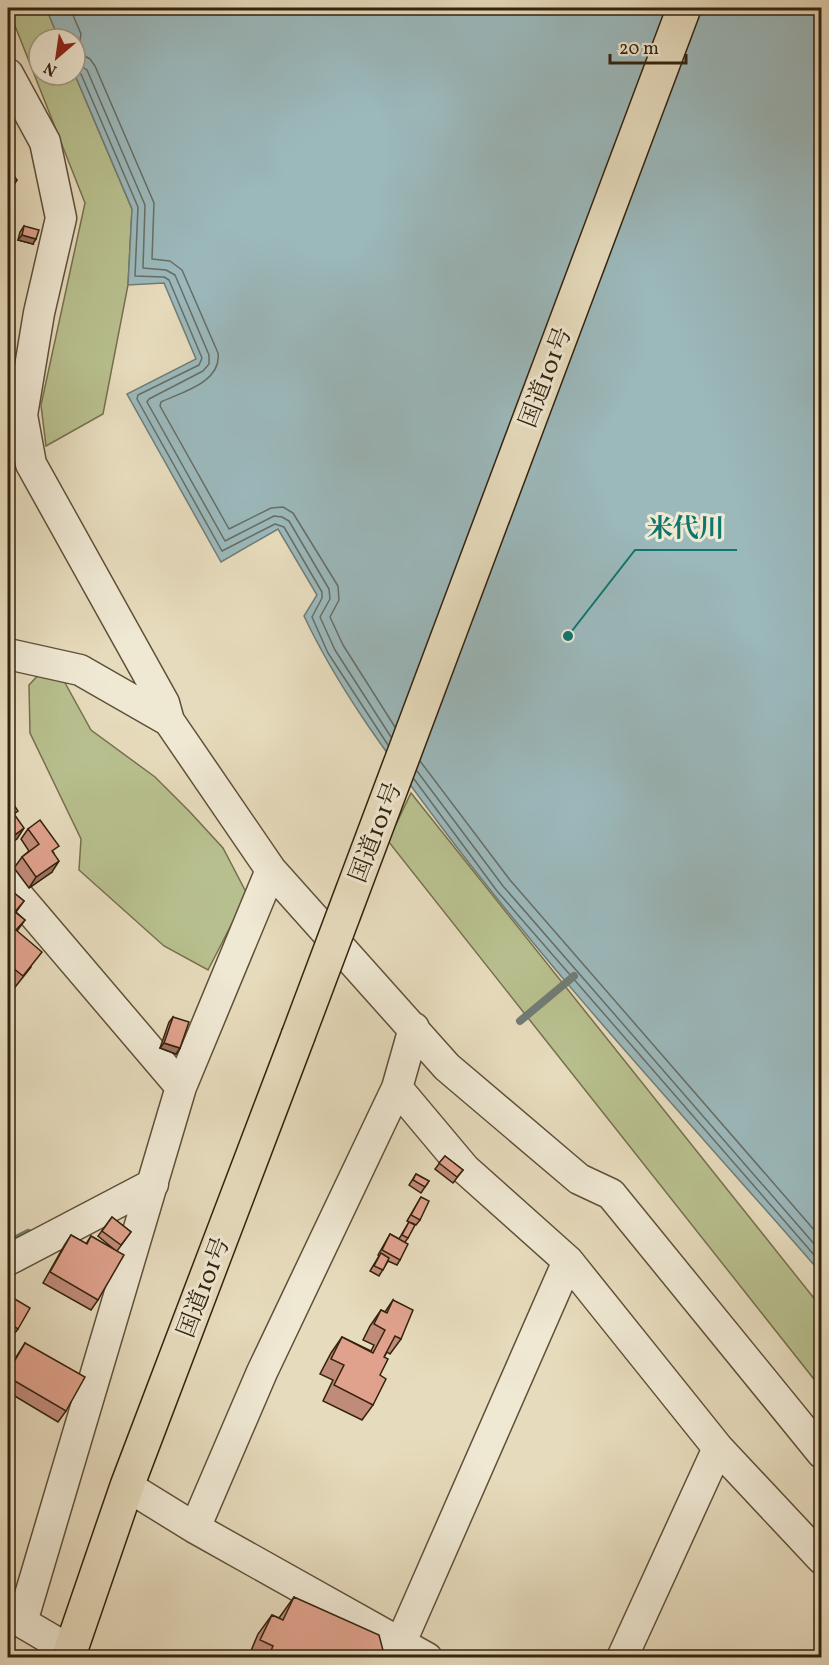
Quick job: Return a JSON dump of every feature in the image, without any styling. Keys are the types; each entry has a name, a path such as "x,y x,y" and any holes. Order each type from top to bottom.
{"highway":[{"name":"国道101号","path":"69,1654 127,1486 684,8"}],"street":[{"path":"8,74 45,142 61,218 39,313 22,415 31,464 164,703 169,721 271,870 447,1067 579,1179 611,1194 822,1453"},
{"path":"8,654 80,670 169,721"},
{"path":"69,1654 15,1618 153,1184 181,1087 271,870"},
{"path":"8,884 181,1087"},
{"path":"195,1528 262,1372 397,1088 414,1028"},
{"path":"397,1088 465,1169 568,1261 718,1448 822,1559"},
{"path":"8,1260 153,1184"},
{"path":"397,1650 568,1261"},
{"path":"622,1658 718,1448"},
{"path":"127,1486 397,1650 427,1658"}],"green space":[{"path":"8,8 46,8 54,27 27,27 27,56"},
{"path":"39,87 80,87 132,209 128,285 103,414 46,446 41,405 85,203"},
{"path":"43,670 64,681 91,730 155,777 223,848 247,894 208,970 164,946 79,870 81,839 30,733 29,685"},
{"path":"411,793 821,1307 821,1388 388,841"}],"water":[{"path":"46,8 821,8 821,1273 576,994 482,880 400,772 365,722 333,670 304,616 317,595 278,529 221,562 127,394 196,359 164,283 128,285 132,209 80,87 87,87 87,27 54,27"}],"building":[{"path":"8,167 17,180 8,187"},
{"path":"24,226 39,230 36,239 22,235"},
{"path":"8,796 18,811 14,814 24,828 8,840"},
{"path":"40,820 59,846 52,851 59,861 36,877 22,857 39,844 28,829"},
{"path":"8,888 24,901 15,912 25,920 16,930 42,952 23,976 8,964"},
{"path":"173,1017 189,1022 180,1048 164,1043"},
{"path":"445,1156 463,1170 457,1177 439,1163"},
{"path":"416,1174 429,1181 425,1187 413,1180"},
{"path":"421,1197 429,1201 420,1220 411,1215"},
{"path":"112,1217 131,1232 121,1245 102,1231"},
{"path":"409,1222 415,1225 408,1238 402,1235"},
{"path":"390,1234 408,1244 400,1260 382,1250"},
{"path":"71,1235 87,1244 91,1236 124,1255 98,1300 50,1272"},
{"path":"381,1253 389,1258 383,1270 374,1266"},
{"path":"8,1295 30,1308 18,1329 8,1323"},
{"path":"393,1300 413,1310 401,1339 395,1336 384,1357 388,1359 380,1375 386,1379 373,1405 334,1385 344,1365 331,1359 342,1337 373,1353 385,1330 374,1324 381,1310 387,1313"},
{"path":"25,1343 85,1377 66,1411 8,1377 8,1372"},
{"path":"294,1597 379,1635 385,1658 268,1658 273,1646 260,1640 272,1615 283,1620"}],"waterway":[{"path":"520,1021 574,976"},
{"path":"8,1243 28,1233"}],"place":[{"name":"米代川","path":"568,636"}]}
